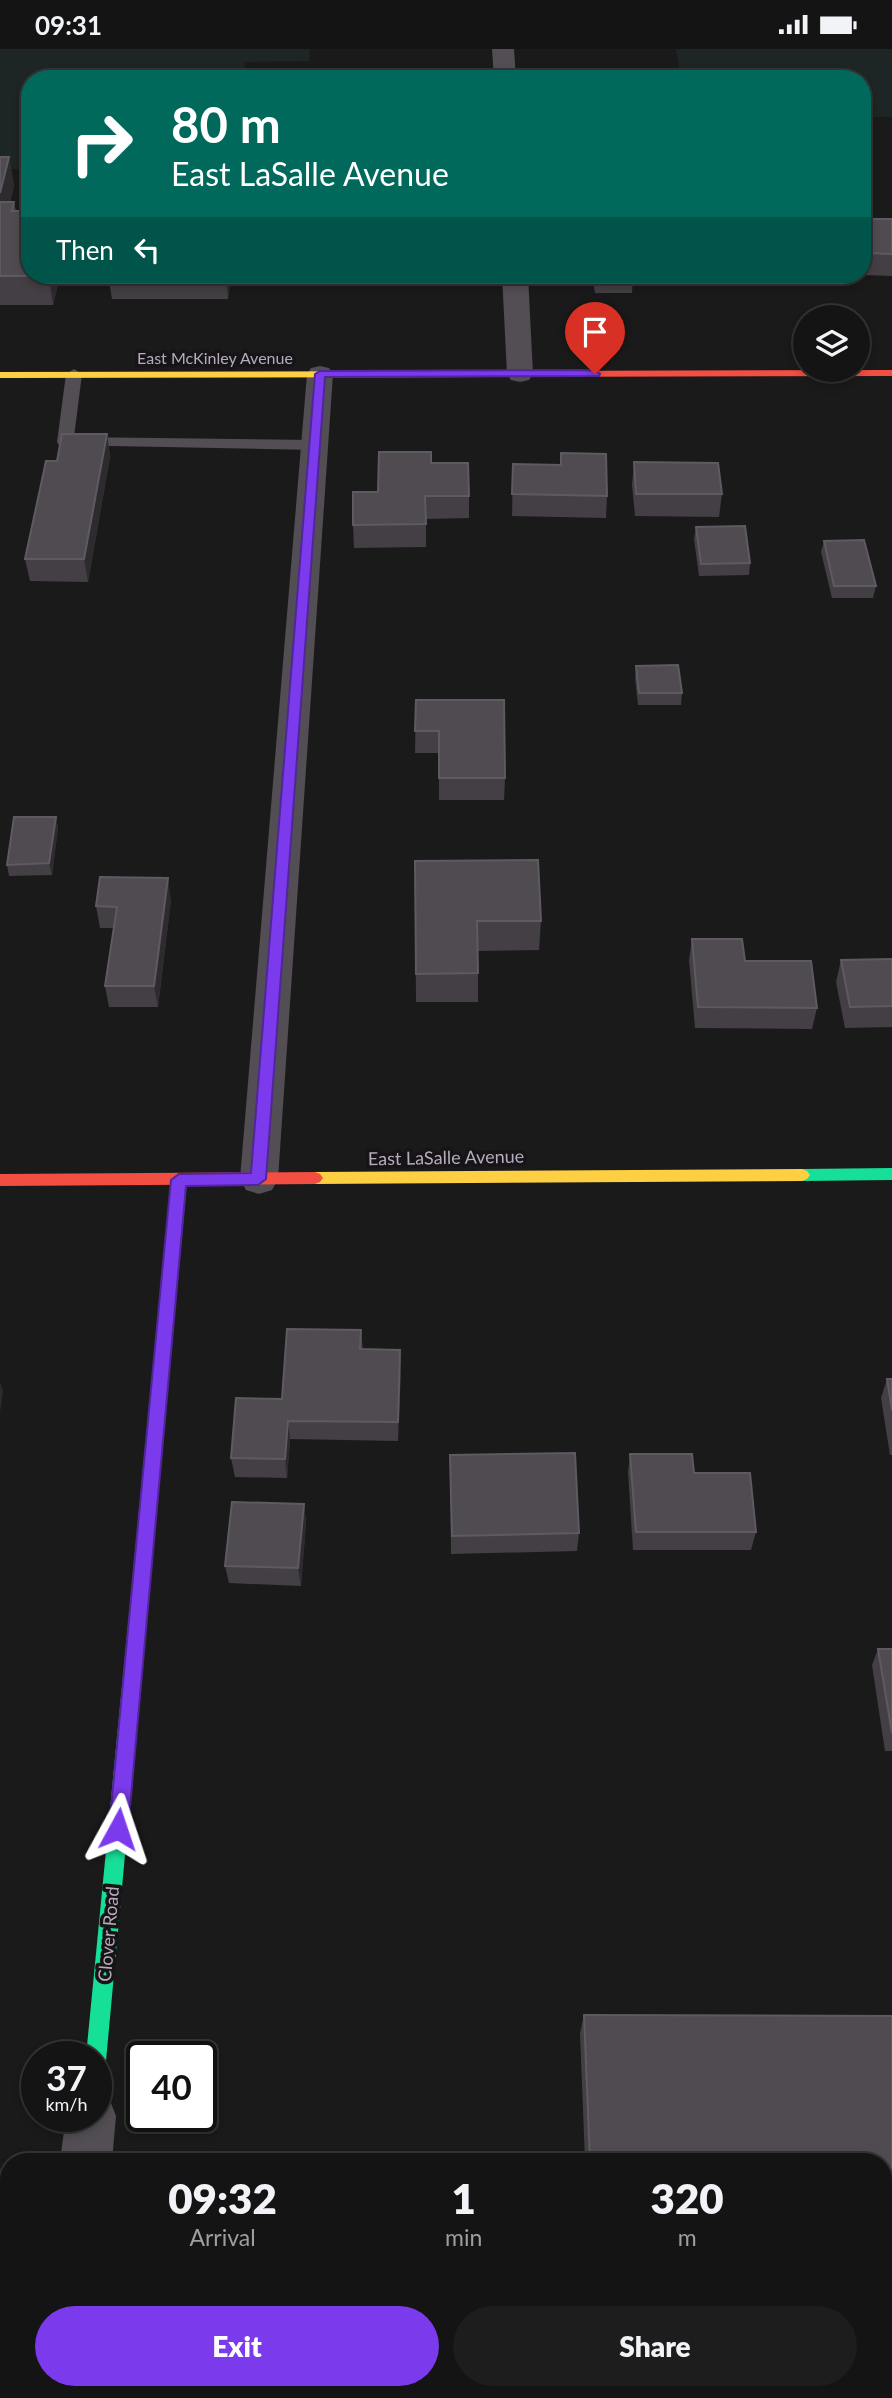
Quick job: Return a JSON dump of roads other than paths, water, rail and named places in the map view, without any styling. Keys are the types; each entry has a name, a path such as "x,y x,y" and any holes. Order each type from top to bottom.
{"street":[{"path":"503,49 504,70"},
{"path":"515,284 520,374"},
{"name":"East McKinley Avenue","path":"0,375 892,373"},
{"path":"258,1179 320,374"},
{"name":"East LaSalle Avenue","path":"0,1181 892,1174"},
{"name":"Clover Road","path":"98,2041 179,1180"},
{"path":"87,2153 89,2132"}],"lane":[{"path":"74,375 65,442 315,445"}]}
